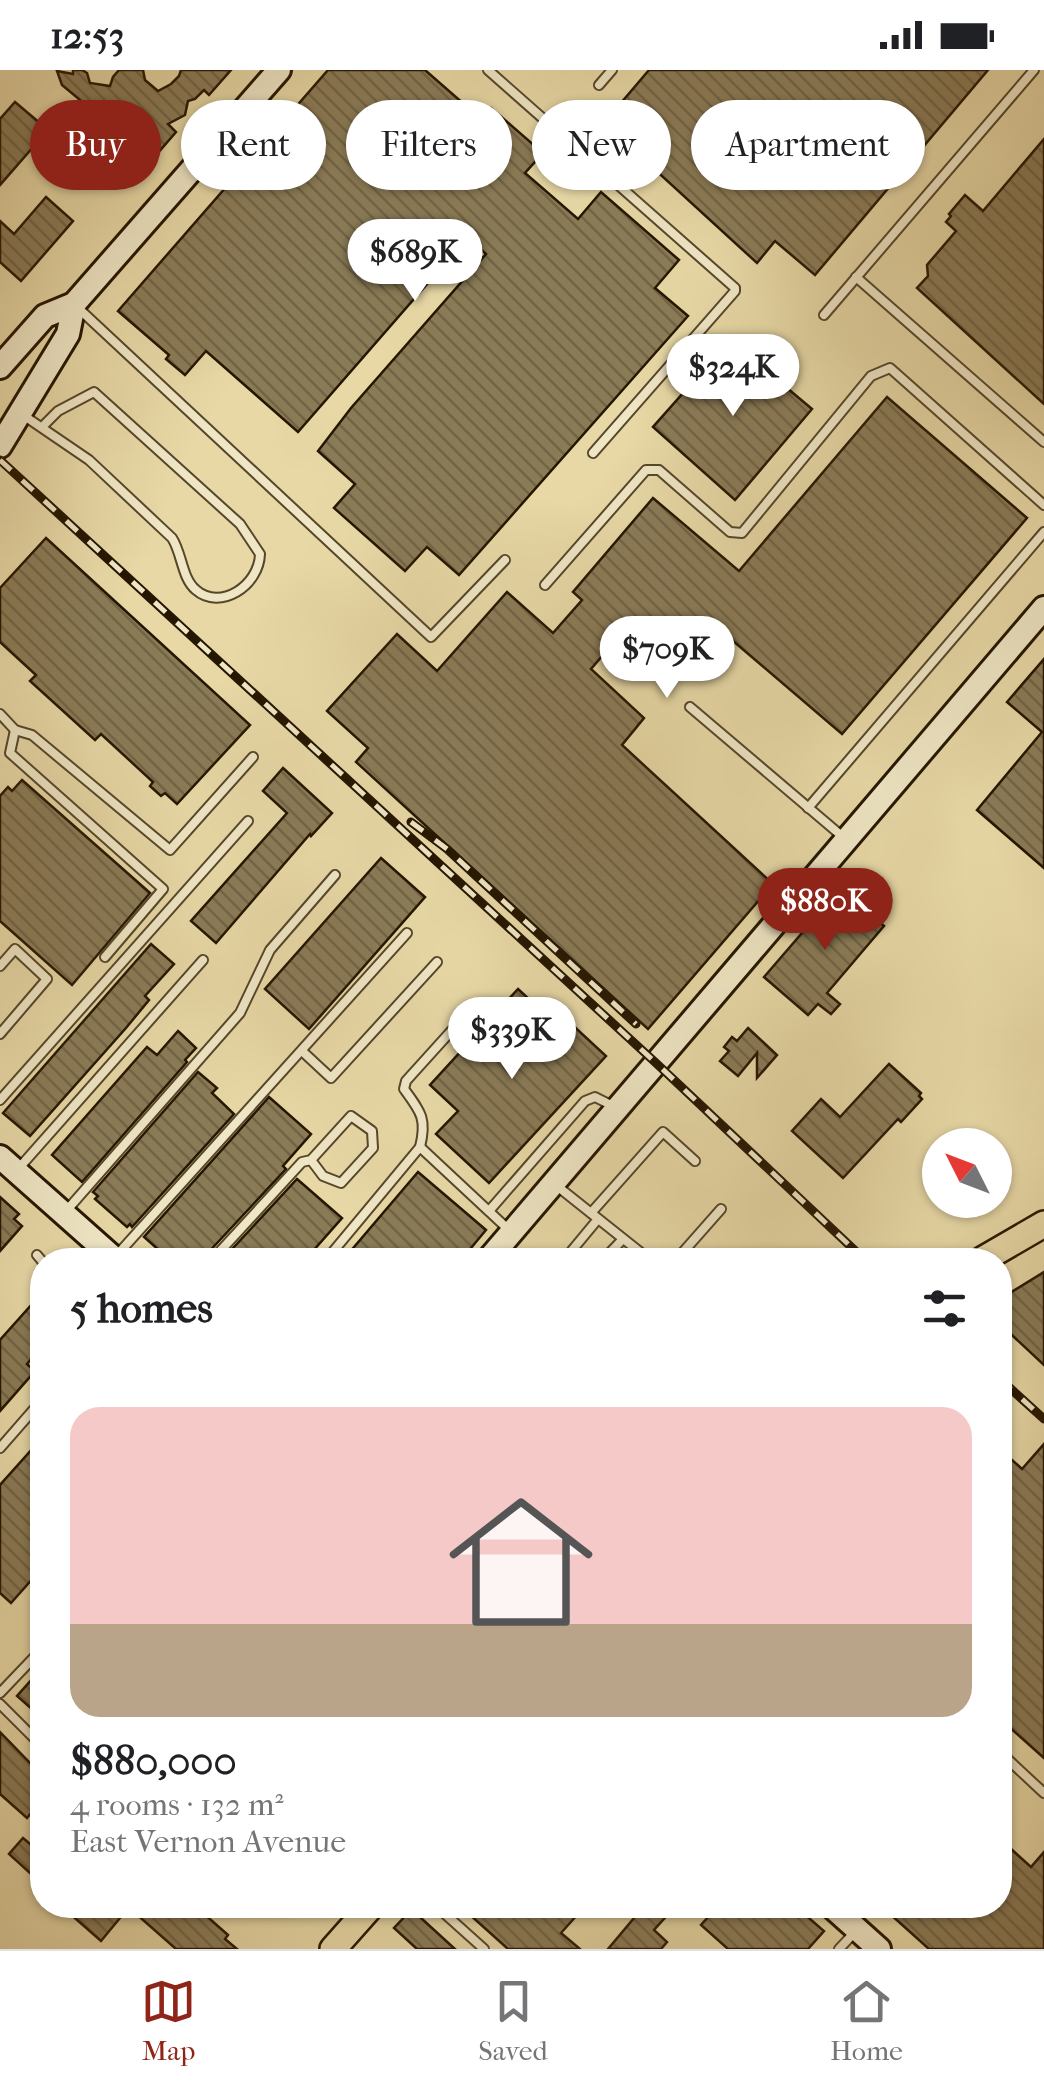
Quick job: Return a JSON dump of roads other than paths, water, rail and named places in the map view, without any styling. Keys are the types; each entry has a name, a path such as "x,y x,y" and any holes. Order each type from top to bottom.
{"main road":[{"path":"1003,1248 1044,1224"},
{"path":"336,1948 361,1918"}],"street":[{"path":"0,367 45,316 74,304 280,70"},
{"path":"0,446 68,334 74,304"},
{"path":"498,1248 1044,608"},
{"path":"8,1164 103,1248"},
{"path":"844,1918 878,1949"}],"lane":[{"path":"488,70 735,288 593,453"},
{"path":"599,85 612,70"},
{"path":"824,315 1034,70"},
{"path":"856,277 1044,442"},
{"path":"74,304 431,637 506,560"},
{"path":"546,585 646,470 659,470 730,532 742,532 871,376 890,368 1044,505"},
{"path":"20,412 98,467 172,538 190,585 196,590 215,597 243,589 252,582 260,554 240,524 94,392 58,411 42,427"},
{"path":"808,808 1044,532"},
{"path":"690,707 846,840"},
{"path":"0,714 15,730 32,734 170,850 253,758"},
{"path":"15,730 10,753 163,889 105,957"},
{"path":"0,1100 248,821"},
{"path":"64,1214 240,1012 270,950 335,875"},
{"path":"125,1248 407,933"},
{"path":"0,966 14,949 47,978 0,1034"},
{"path":"8,1164 203,960"},
{"path":"302,1051 331,1078 438,962"},
{"path":"336,1248 420,1147 425,1127 421,1113 404,1090 406,1082 453,1029"},
{"path":"489,1212 585,1100 601,1098 617,1108"},
{"path":"223,1248 302,1162 312,1160 351,1116 372,1131 373,1148 341,1183 324,1176 312,1160"},
{"path":"572,1248 663,1132 695,1161"},
{"path":"420,1147 512,1232"},
{"path":"520,1175 594,1216 635,1248"},
{"path":"686,1248 720,1209"},
{"path":"614,1248 623,1238"},
{"path":"0,1448 30,1414"},
{"path":"0,1693 30,1662"},
{"path":"0,1704 30,1734"},
{"path":"1012,1763 1044,1793"},
{"path":"449,1918 484,1949"},
{"path":"839,1949 857,1930"}],"railway":[{"path":"0,460 852,1248"},
{"path":"411,822 447,849 636,1024"},
{"path":"1012,1390 1044,1419"}]}
